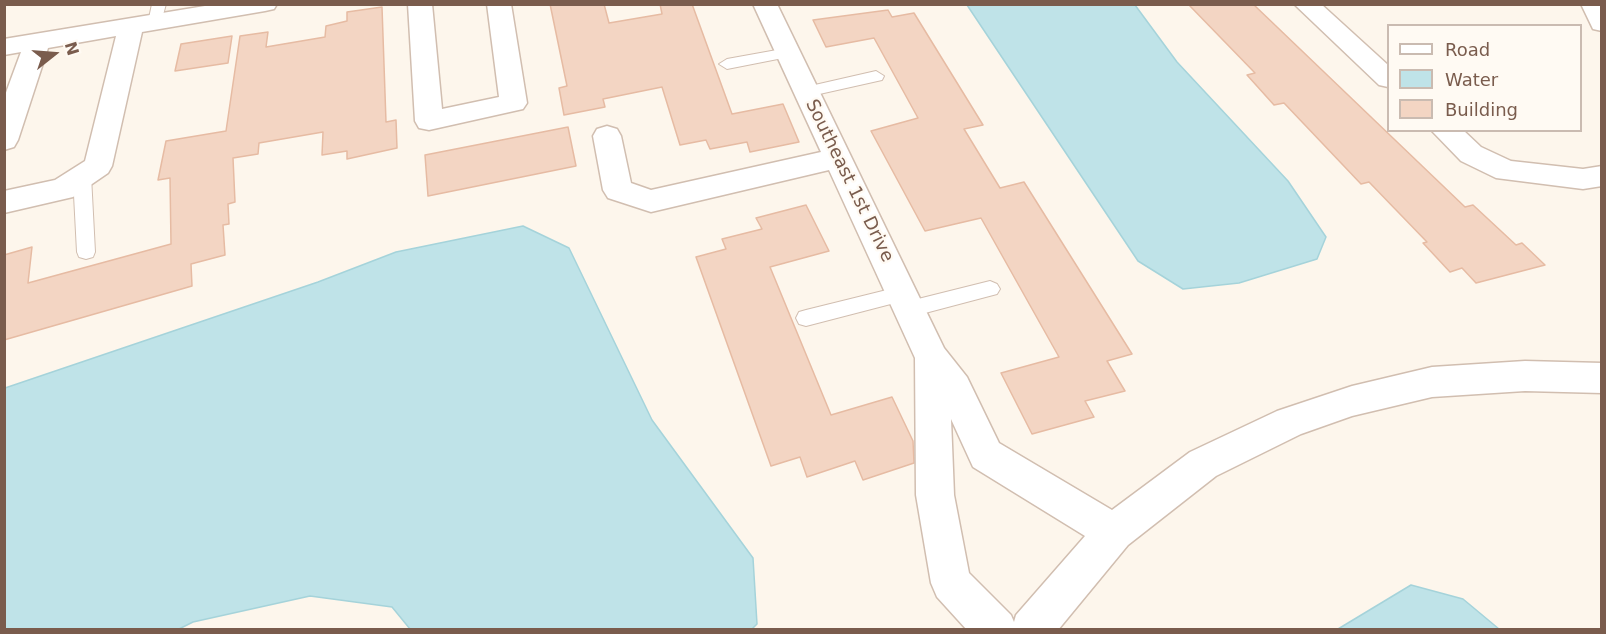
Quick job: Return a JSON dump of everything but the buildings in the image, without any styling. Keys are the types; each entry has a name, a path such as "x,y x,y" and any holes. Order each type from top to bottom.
{"street":[{"path":"4,47 148,18 265,4"},
{"path":"420,4 429,121 513,103 499,4"},
{"name":"Southeast 1st Drive","path":"765,4 932,358 955,388 986,455"},
{"path":"1306,4 1387,77"},
{"path":"1593,4 1602,24"},
{"path":"4,202 63,189 98,166 148,18"},
{"path":"4,141 37,42"},
{"path":"1447,132 1471,154 1506,171 1583,179 1602,176"},
{"path":"607,136 618,190 651,201 838,158"},
{"name":"Southeast 1st Drive","path":"932,358 935,495 951,583 996,630"},
{"path":"1031,630 1114,532 1203,464 1290,422 1352,401 1432,382 1525,376 1602,378"},
{"path":"934,465 986,455 1114,532"}],"lane":[{"path":"727,64 788,53"},
{"path":"806,92 876,76"},
{"path":"82,176 86,252"},
{"path":"806,318 990,289"}],"water":[{"path":"967,5 1135,5 1177,62 1288,181 1326,237 1317,259 1239,283 1183,289 1138,261"},
{"path":"523,226 569,248 652,420 753,558 757,624 752,629 410,629 392,607 310,596 193,622 179,629 5,629 5,388 318,282 396,252"},
{"path":"1411,585 1463,599 1499,629 1338,629"}]}
